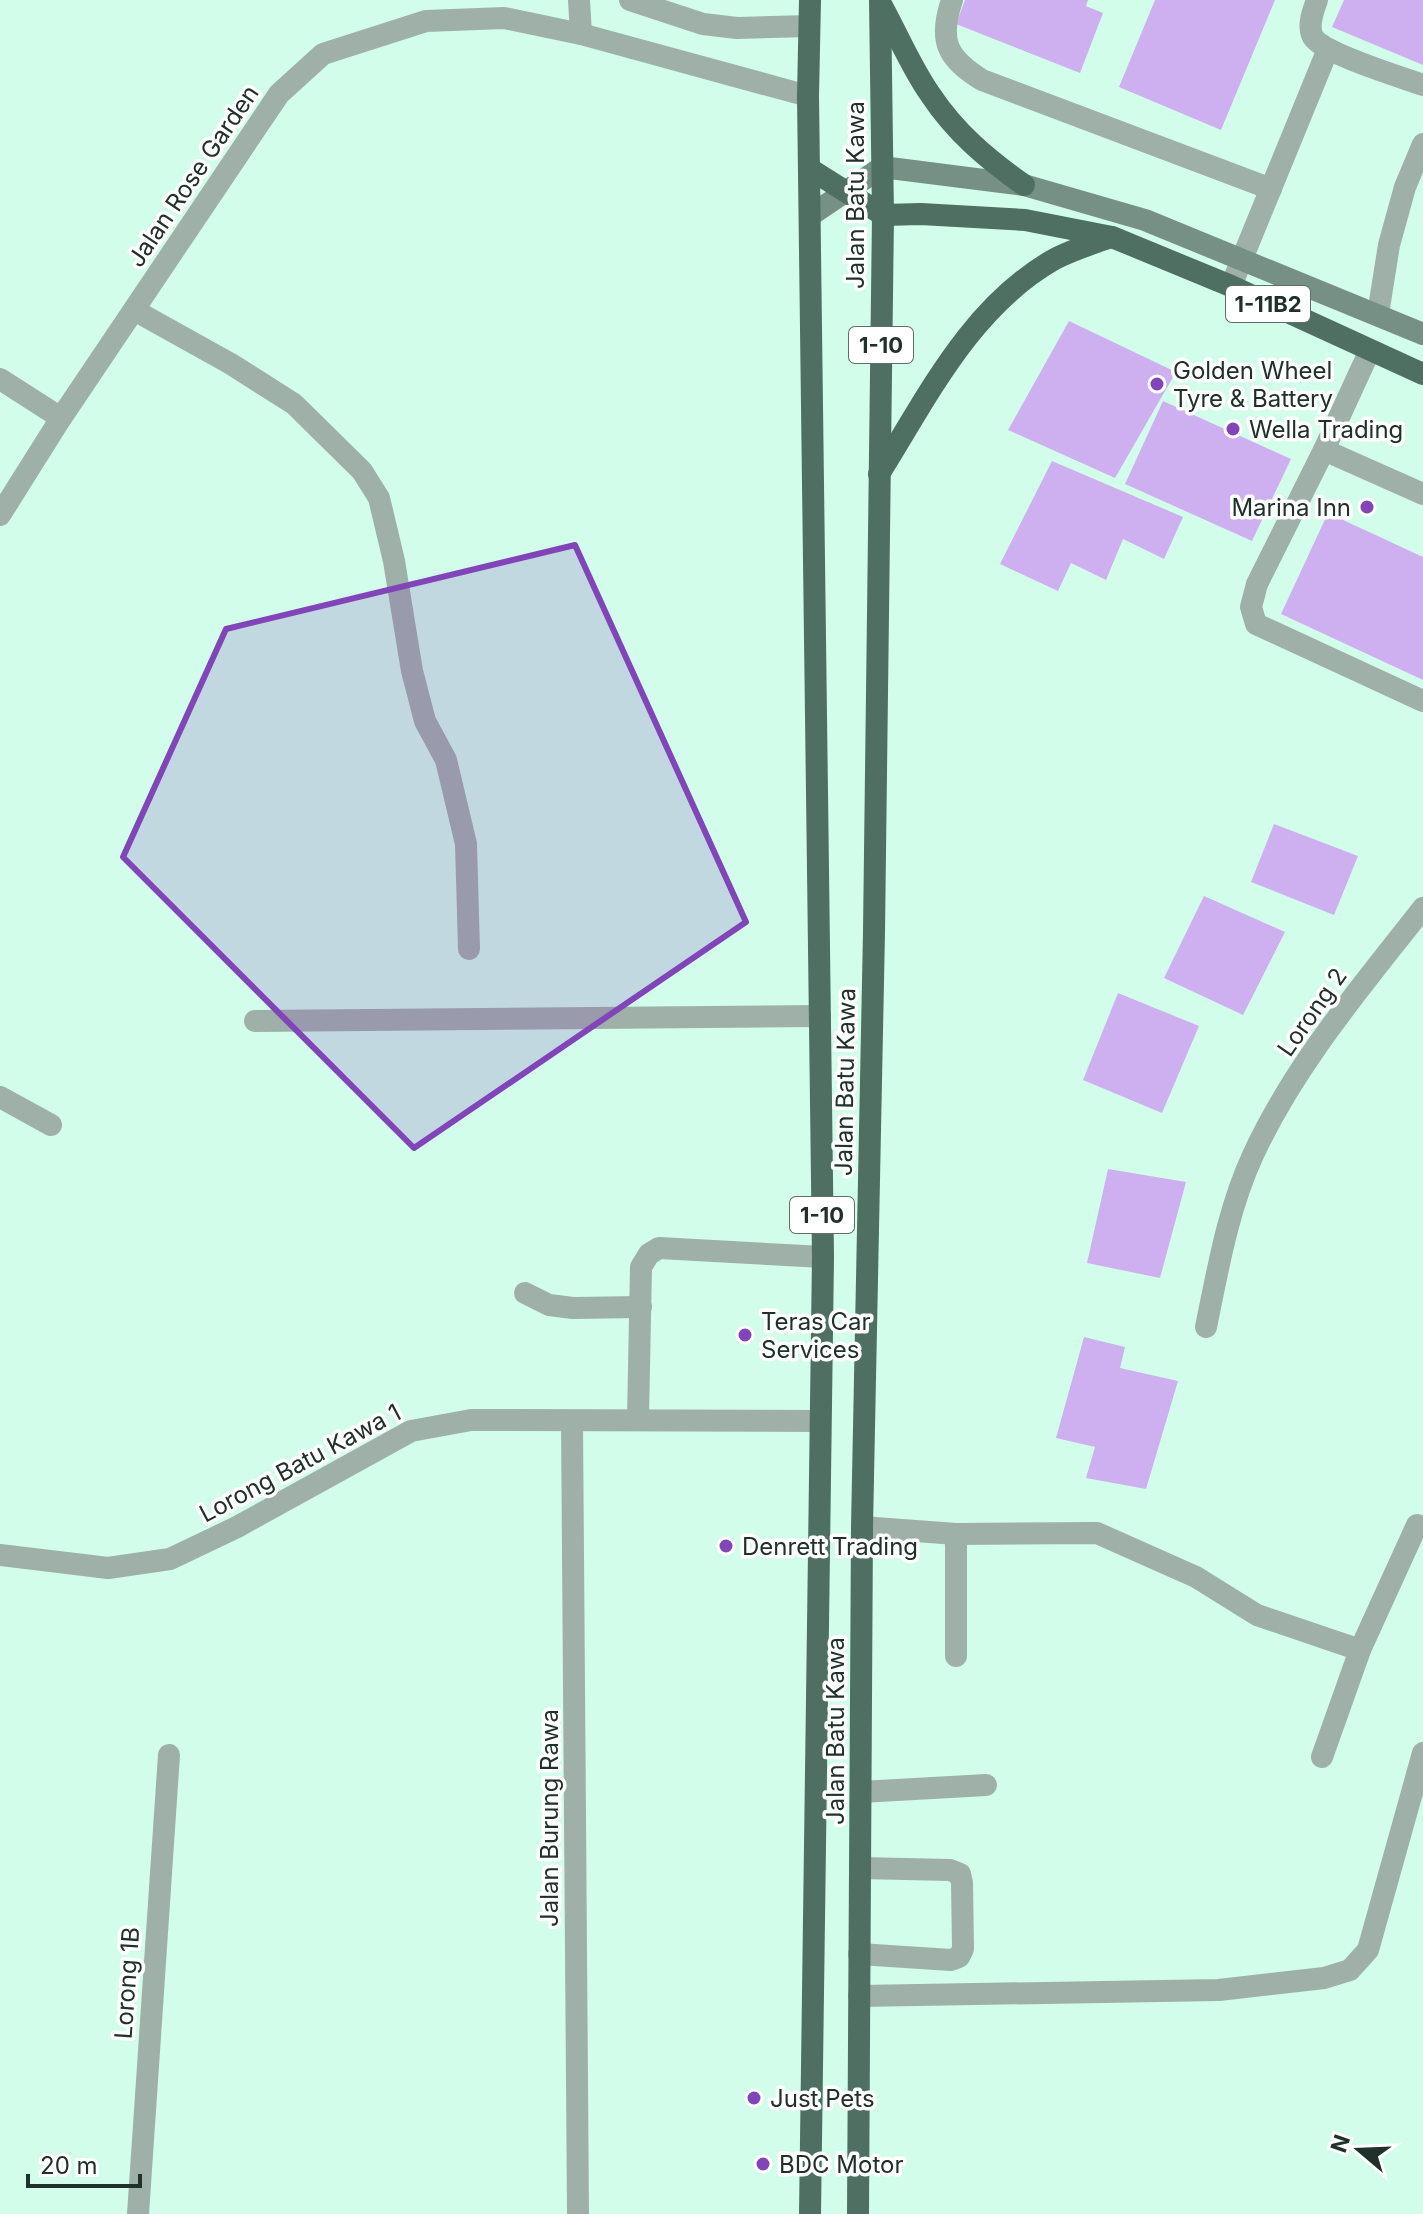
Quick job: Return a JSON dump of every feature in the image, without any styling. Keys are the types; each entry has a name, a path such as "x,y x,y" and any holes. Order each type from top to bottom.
{"highway":[{"name":"Jalan Batu Kawa","path":"810,0 808,96 823,1257 810,2214"},
{"name":"Jalan Batu Kawa","path":"858,2214 862,1527 874,932 883,215 880,0"},
{"path":"880,0 928,93 954,126 989,161 1024,185"},
{"path":"810,169 883,215"},
{"name":"1-11B2","path":"883,215 1025,220 1112,237 1231,286 1423,374"},
{"path":"878,475 936,377 977,324 1012,288 1055,259 1112,237"}],"main road":[{"path":"811,215 882,167 1024,185 1145,220 1423,334"}],"street":[{"path":"579,0 581,34"},
{"path":"630,0 703,24 737,28 809,26"},
{"path":"952,0 945,37 958,65 982,80 1271,189"},
{"path":"1317,0 1310,21 1313,36 1328,49 1423,85"},
{"name":"Jalan Rose Garden","path":"0,515 61,418 279,94 323,54 426,21 504,18 581,34 808,96"},
{"path":"1231,286 1328,49"},
{"path":"1378,314 1389,245 1405,187 1423,144"},
{"path":"134,310 231,364 294,404 362,471 379,498 394,561 412,671 425,721 446,760 466,844 469,949"},
{"path":"1370,350 1257,584 1251,607 1256,624 1423,701"},
{"path":"0,379 61,418"},
{"path":"1324,450 1423,494"},
{"name":"Lorong 2","path":"1206,1327 1222,1248 1254,1154 1299,1073 1352,998 1423,908"},
{"path":"255,1021 820,1016"},
{"path":"0,1097 51,1125"},
{"path":"638,1419 641,1267 649,1254 659,1248 823,1257"},
{"path":"525,1293 549,1305 573,1308 641,1307"},
{"name":"Lorong Batu Kawa 1","path":"0,1555 108,1568 170,1559 237,1527 411,1431 471,1420 819,1421"},
{"name":"Jalan Burung Rawa","path":"572,1422 578,2214"},
{"path":"1322,1757 1360,1650 1417,1525"},
{"path":"862,1527 956,1534 1097,1533 1196,1577 1257,1615 1360,1650"},
{"path":"956,1534 956,1656"},
{"path":"859,1996 1219,1990 1324,1978 1350,1970 1368,1950 1423,1753"},
{"name":"Lorong 1B","path":"138,2214 169,1755"},
{"path":"861,1792 986,1785"},
{"path":"859,1954 951,1960 959,1957 963,1949 960,1874 950,1870 860,1868"}],"highlighted area":[{"path":"575,545 746,922 414,1148 123,857 226,629"}],"building":[{"path":"965,0 1088,0 1086,6 1103,13 1080,73 956,24"},
{"path":"1155,0 1275,0 1221,130 1119,87"},
{"path":"1344,0 1423,0 1423,65 1332,27"},
{"path":"1069,321 1176,372 1115,478 1008,430"},
{"path":"1163,401 1291,459 1252,541 1125,484"},
{"path":"1052,461 1183,517 1164,559 1123,539 1106,580 1071,563 1058,591 1000,564"},
{"path":"1328,513 1423,557 1423,680 1281,614"},
{"path":"1274,824 1358,856 1334,915 1251,882"},
{"path":"1204,896 1285,932 1243,1015 1164,978"},
{"path":"1118,993 1199,1026 1162,1113 1083,1080"},
{"path":"1108,1169 1186,1182 1160,1278 1087,1263"},
{"path":"1084,1337 1125,1347 1120,1368 1178,1381 1146,1489 1086,1478 1095,1447 1056,1438"}],"place":[{"name":"Golden Wheel Tyre & Battery","path":"1157,384"},
{"name":"Wella Trading","path":"1233,429"},
{"name":"Marina Inn","path":"1367,507"},
{"name":"Teras Car Services","path":"745,1335"},
{"name":"Denrett Trading","path":"726,1546"},
{"name":"Just Pets","path":"754,2098"},
{"name":"BDC Motor","path":"763,2164"}]}
